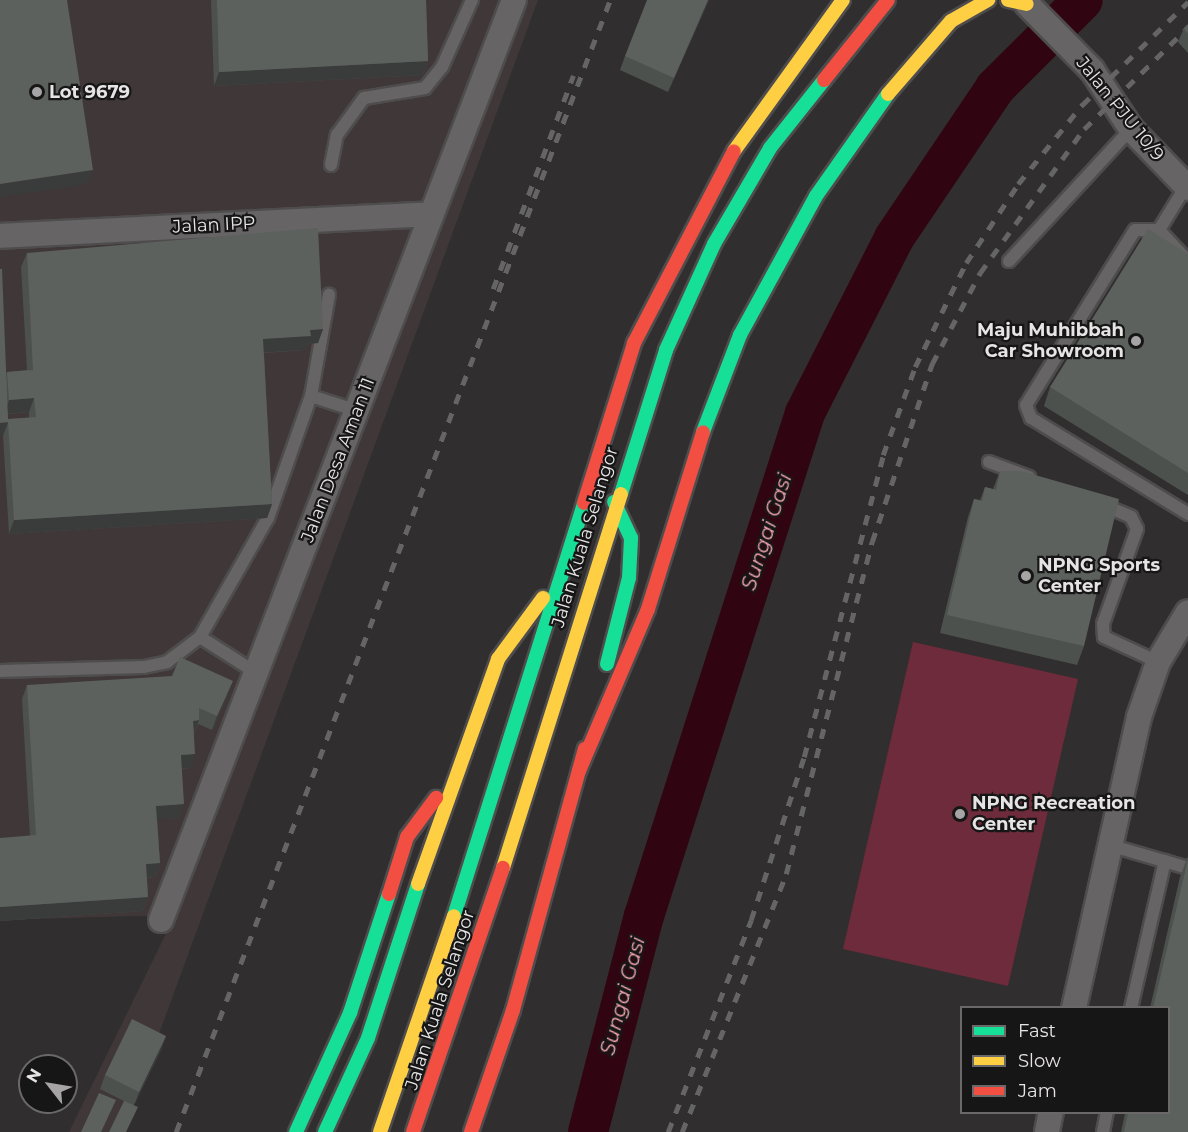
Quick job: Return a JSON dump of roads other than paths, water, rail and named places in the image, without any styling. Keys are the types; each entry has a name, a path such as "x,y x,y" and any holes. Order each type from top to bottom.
{"highway":[{"name":"Jalan Kuala Selangor","path":"380,1132 422,1017 634,343 661,284 760,108 843,0"},
{"name":"Jalan Kuala Selangor","path":"413,1132 458,1013 614,502 666,350 714,244 770,148 888,0"},
{"path":"579,771 648,609 691,462 740,335 816,196 874,111 951,21 988,0"},
{"path":"471,1132 513,1010 629,578 631,538 614,502"},
{"path":"325,1132 368,1038 454,772 498,659 559,576"},
{"path":"296,1132 350,1012 407,837 454,772"}],"street":[{"name":"Jalan Desa Aman 11","path":"161,920 222,771 255,672 358,411 429,214 513,0"},
{"name":"Jalan PJU 10/9","path":"1025,5 1092,70 1131,129 1187,187"},
{"name":"Jalan IPP","path":"0,236 429,214"},
{"path":"1074,1006 1109,845 1158,662 1188,612"},
{"path":"1047,1132 1051,1114"}],"lane":[{"path":"331,165 337,135 364,99 425,88 442,67 472,0"},
{"path":"1009,261 1131,129"},
{"path":"1159,230 1187,187"},
{"path":"1188,261 1159,230 1135,230 1026,405 1031,418 1188,513"},
{"path":"0,670 144,668 167,662 200,637 268,518 311,396 329,295"},
{"path":"311,396 358,411"},
{"path":"989,462 1041,481"},
{"path":"1084,497 1126,513 1137,529 1103,624 1104,637 1158,662"},
{"path":"200,637 255,672"},
{"path":"1109,845 1188,868"},
{"path":"1131,1006 1165,861"},
{"path":"1103,1132 1107,1114"}],"waterway":[{"name":"Sungai Gasi","path":"588,1132 644,916 805,413 894,238 995,88 1083,0"}],"railway":[{"path":"176,1132 610,0"},
{"path":"668,1132 751,920 804,757 883,455 915,367 966,263 1018,184 1082,105 1188,2"},
{"path":"682,1132 786,874 872,542 932,364 980,273 1084,129 1188,27"},
{"path":"493,289 573,76"}],"place":[{"name":"Lot 9679","path":"37,92"},
{"name":"Maju Muhibbah Car Showroom","path":"1136,341"},
{"name":"NPNG Sports Center","path":"1026,576"},
{"name":"NPNG Recreation Center","path":"960,814"}]}
